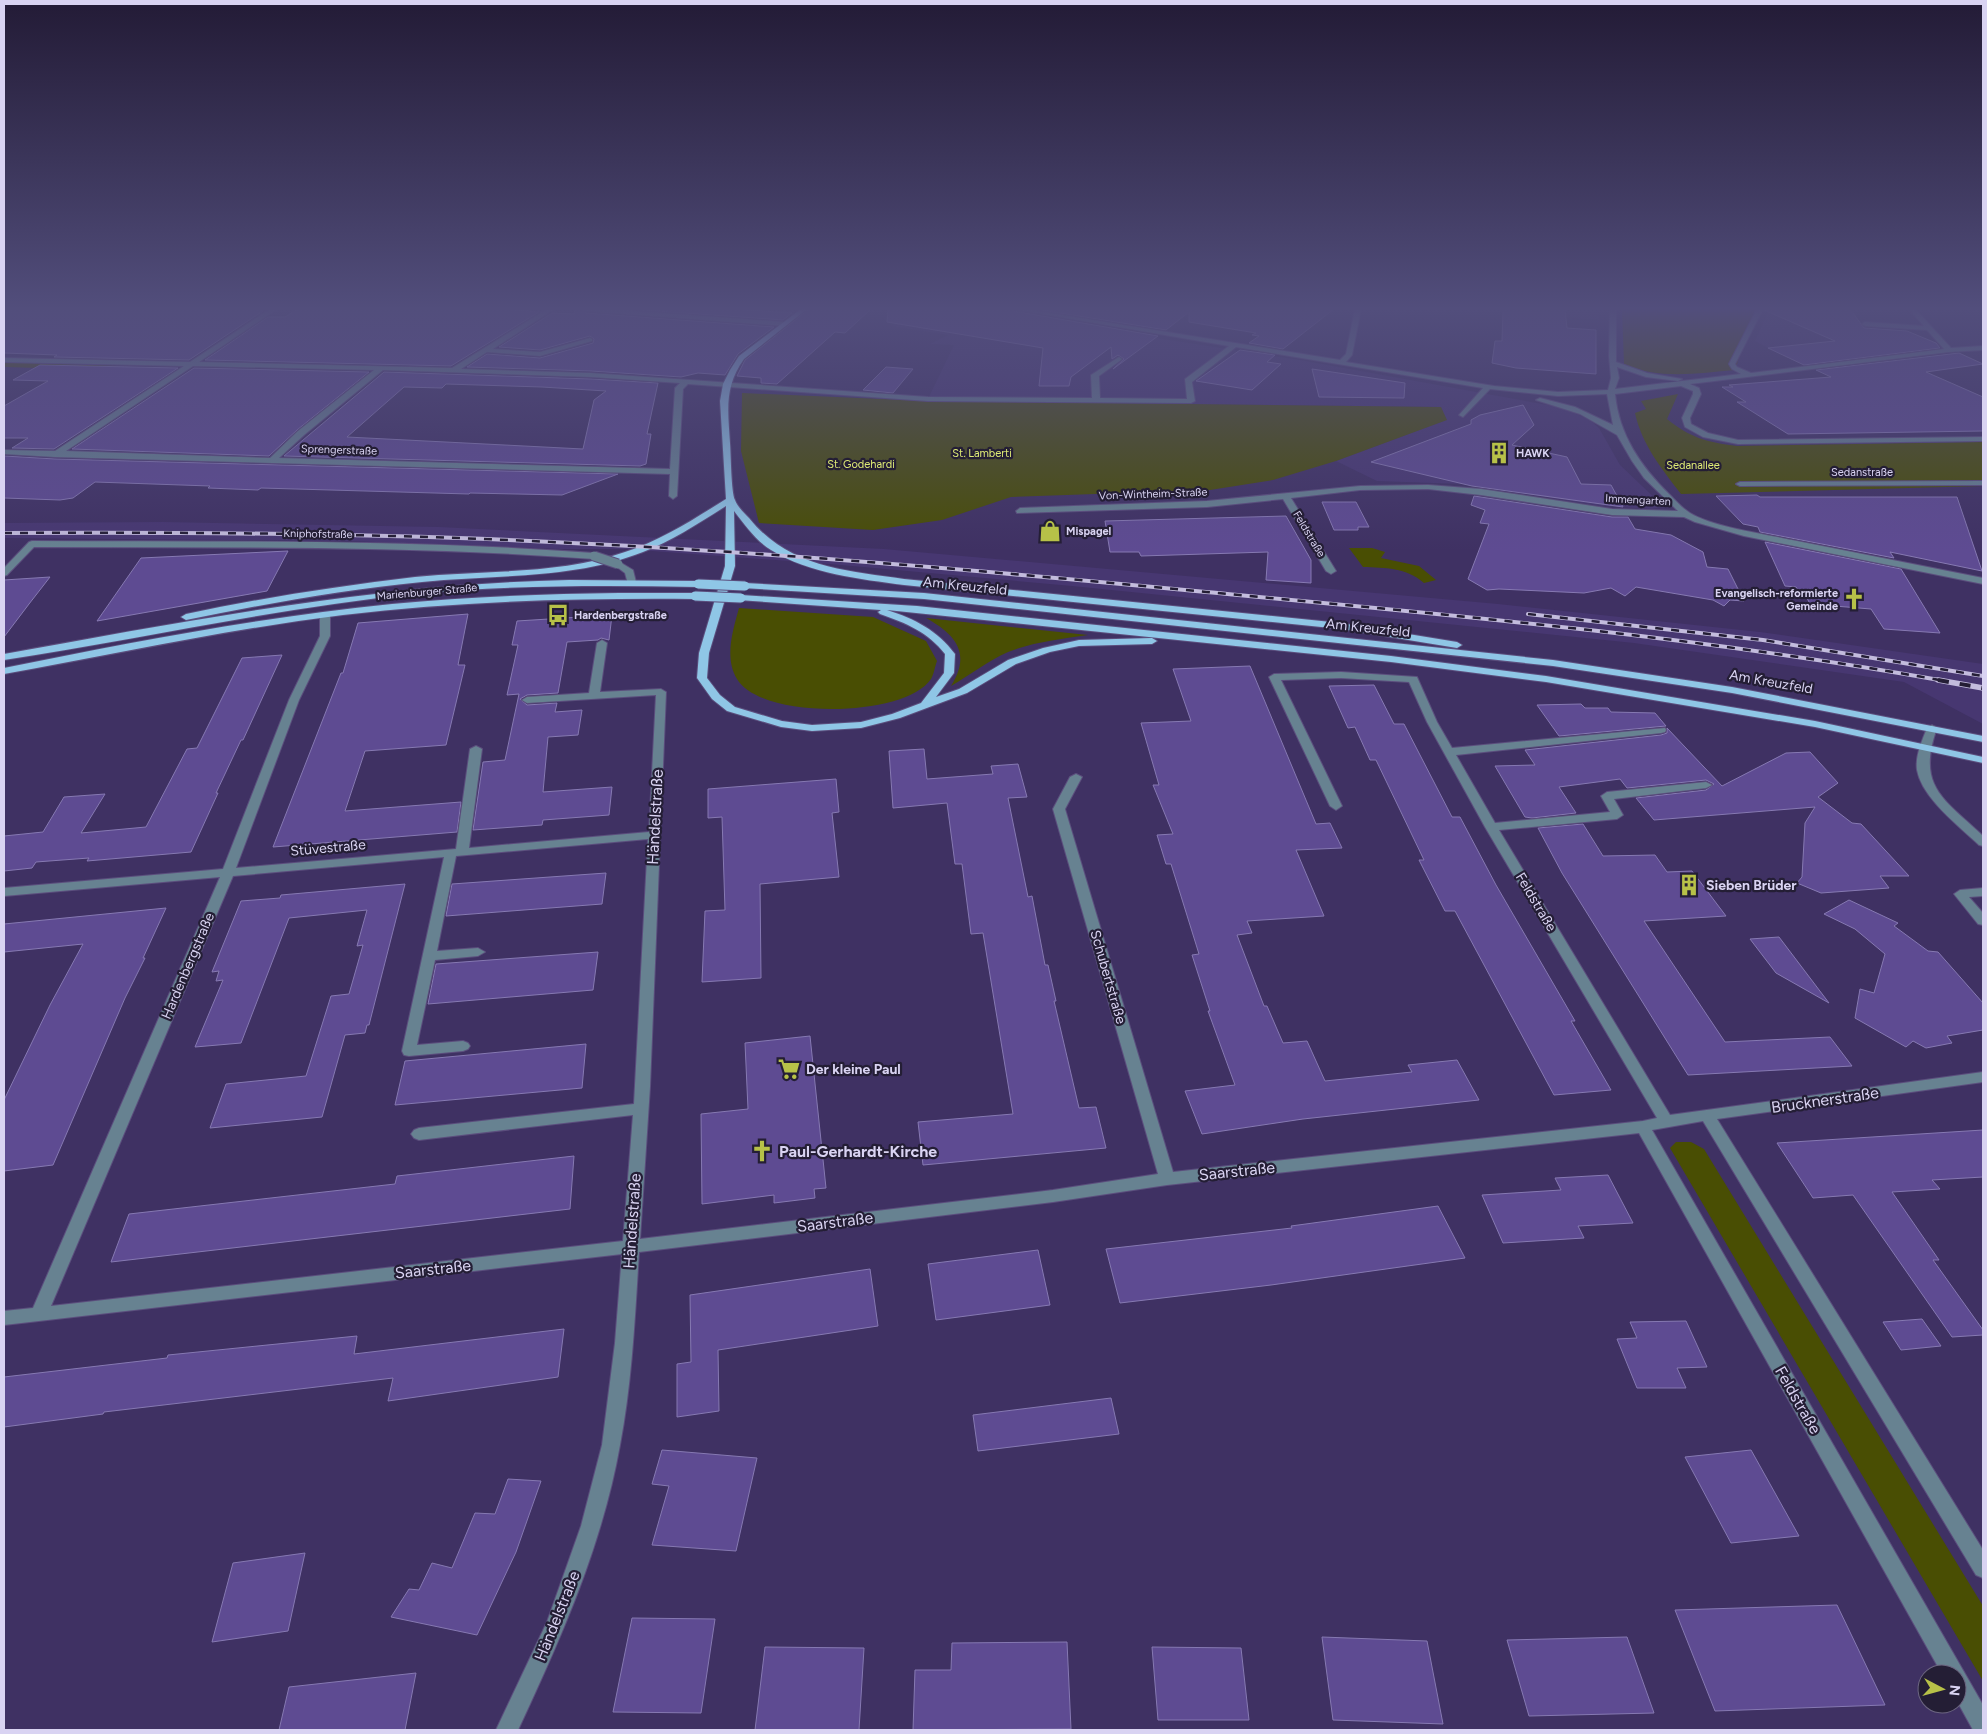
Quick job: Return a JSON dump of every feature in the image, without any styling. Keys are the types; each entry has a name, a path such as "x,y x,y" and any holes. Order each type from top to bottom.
{"main road":[{"path":"725,390 730,500 730,566 704,652 702,678 716,697 731,709 752,717 781,724 812,728 861,725 924,706 963,691 1012,662 1047,650 1079,643 1210,640"},
{"path":"107,638 169,620 283,598 424,579 564,568 601,562 628,555 664,540 730,500"},
{"path":"730,500 754,530 774,548 800,559 857,575 904,582 1341,626 1400,634 1554,663"},
{"name":"Marienburger Straße","path":"4,658 107,638 289,608 413,592 499,586 631,582 745,586"},
{"name":"Am Kreuzfeld","path":"745,586 924,596 1554,663 1732,690 1983,739"},
{"name":"Marienburger Straße","path":"4,671 165,640 414,605 596,595 694,596 858,605"},
{"path":"858,605 916,622 939,640 950,654 949,673 924,706"},
{"name":"Am Kreuzfeld","path":"858,605 1391,659 1555,680 1815,724 1983,760"}],"street":[{"path":"55,455 153,390"},
{"path":"273,459 353,390"},
{"path":"673,496 679,390"},
{"path":"786,390 928,399 1191,401 1189,390"},
{"path":"1095,390 1096,400"},
{"path":"1463,415 1489,390"},
{"path":"1498,390 1587,413 1600,419 1621,434"},
{"path":"1512,390 1558,394 1627,390"},
{"path":"1696,390 1697,394 1686,418 1688,425 1700,432 1738,442 1983,439"},
{"path":"1611,392 1614,412 1628,448 1641,469 1669,500 1686,514"},
{"name":"Sprengerstraße","path":"4,452 674,472"},
{"name":"Sedanstraße","path":"1740,484 1983,482"},
{"name":"Immengarten","path":"1286,497 1360,488 1428,487 1481,492 1612,512 1686,514 1698,520 1744,533 1983,582"},
{"name":"Von-Wintheim-Straße","path":"1020,512 1207,504 1286,497"},
{"name":"Feldstraße","path":"1286,497 1331,571"},
{"name":"Kniphofstraße","path":"4,573 32,544 398,546 527,551 594,556 618,564 630,572 631,582"},
{"name":"Hardenbergstraße","path":"39,1314 228,872 294,700 325,636 326,616"},
{"path":"527,700 594,695 602,643"},
{"name":"Feldstraße","path":"1336,806 1274,677 1341,675 1413,679 1432,722 1491,827 1666,1121"},
{"name":"Händelstraße","path":"507,1730 556,1626 591,1526 611,1446 624,1343 649,992 661,692 594,695"},
{"path":"1932,728 1925,748 1922,770 1933,791 1983,842"},
{"path":"1450,752 1661,730"},
{"path":"463,1046 409,1051 429,956 456,851 476,749"},
{"name":"Schubertstraße","path":"1076,777 1059,810 1167,1179"},
{"path":"1491,827 1617,816 1608,796 1706,785"},
{"name":"Stüvestraße","path":"4,892 654,835"},
{"path":"1983,892 1960,894 1983,921"},
{"path":"429,956 478,952"},
{"name":"Brucknerstraße","path":"1666,1121 1983,1077"},
{"path":"419,1134 641,1109"},
{"path":"1707,1116 1983,1568"},
{"name":"Saarstraße","path":"4,1318 630,1247 1044,1197 1167,1179 1643,1127 1666,1121"},
{"name":"Feldstraße","path":"1643,1127 1948,1664"},
{"path":"1967,1698 1983,1726"}],"shaded area":[{"path":"932,390 1465,390 1559,407 1589,419 1599,428 1620,465 1661,504 1657,508 1652,509 1601,506 1461,484 1377,481 1336,461 1446,420 1441,407 927,401"},
{"path":"163,522 439,527 884,549 1498,604 1760,632 1983,664 1983,724 1904,682 1634,643 1072,586 830,564 625,549 560,549 347,541 4,538 4,523"}],"green space":[{"name":"St. Lamberti","path":"742,393 927,401 1441,407 1447,420 1336,461 1273,480 1210,490 1011,497 942,520 873,530 759,523 741,451"},
{"name":"Sedanallee","path":"1678,394 1667,419 1684,431 1699,438 1737,446 1983,442 1983,486 1681,494 1660,466 1642,436 1635,413 1646,409 1641,401"},
{"path":"1349,548 1372,548 1385,552 1381,558 1419,566 1436,580 1424,583 1403,571 1363,567"},
{"path":"739,608 873,617 926,641 937,661 933,675 916,692 893,701 865,707 833,709 802,707 774,702 751,692 737,679 733,671 730,653 734,625"},
{"path":"926,618 1088,635 1037,643 1008,652 951,686 960,664 960,654 952,638"},
{"path":"1676,1142 1691,1142 1704,1149 1983,1606 1983,1681 1670,1148"}],"building":[{"path":"32,390 144,390 54,449 12,448 28,438 4,438 4,406"},
{"path":"161,390 347,390 297,430 269,456 72,449"},
{"path":"363,390 401,390 347,437 583,449 594,400 606,391 589,390 657,390 647,434 651,434 646,464 640,466 284,456"},
{"path":"863,390 896,390 893,393"},
{"path":"1317,390 1405,390 1404,398 1319,397"},
{"path":"1727,390 1967,390 1983,397 1983,431 1788,434 1737,402 1746,402"},
{"name":"HAWK","path":"1523,405 1534,425 1512,445 1567,457 1581,484 1611,485 1623,507 1472,486 1371,462 1471,424 1471,420 1480,415"},
{"path":"4,456 55,459 618,474 562,495 261,488 258,490 208,488 210,486 95,482 73,498 60,500 4,498"},
{"path":"1757,495 1760,497 1957,497 1982,571 1890,552 1894,558 1760,532 1758,527 1743,524 1716,496"},
{"path":"1474,496 1612,517 1628,517 1635,529 1671,535 1703,552 1707,567 1728,569 1744,601 1730,600 1724,606 1713,600 1636,587 1625,596 1611,588 1584,593 1487,590 1468,579 1489,524 1480,523 1485,510 1471,505"},
{"path":"1322,502 1356,502 1369,527 1358,527 1358,530 1334,530"},
{"path":"1286,516 1311,560 1311,583 1266,580 1268,552 1141,556 1139,552 1110,552 1105,521"},
{"path":"1765,542 1901,569 1940,633 1884,629 1871,609 1810,604 1804,592 1799,591 1796,587 1785,586"},
{"path":"288,551 267,591 97,621 141,558"},
{"path":"50,577 29,604 4,637 4,580"},
{"path":"468,614 458,665 465,665 446,745 365,751 345,811 461,802 457,832 273,847 341,673 343,673 358,623"},
{"path":"612,615 609,640 601,638 598,640 567,642 558,693 527,695 520,699 527,705 557,703 555,712 582,710 578,735 548,737 543,792 612,787 609,815 543,820 542,825 473,830 483,762 505,760 519,694 507,695 518,645 512,645 517,621"},
{"path":"282,655 216,793 218,793 191,852 87,861 89,858 36,862 32,868 4,871 4,836 43,832 64,797 105,794 81,833 146,827 187,749 197,748 242,658"},
{"path":"1250,666 1316,824 1330,823 1342,848 1296,850 1324,916 1247,921 1252,933 1237,935 1264,1006 1267,1006 1283,1043 1307,1041 1325,1081 1412,1072 1408,1065 1457,1060 1479,1100 1303,1119 1202,1134 1185,1091 1235,1085 1208,1011 1210,1011 1192,955 1199,954 1171,864 1166,864 1157,835 1173,834 1153,785 1159,785 1141,723 1191,721 1173,669"},
{"path":"1374,685 1394,724 1404,724 1452,817 1460,817 1496,885 1575,1021 1571,1021 1611,1090 1554,1095 1455,911 1445,911 1419,860 1424,860 1376,760 1370,760 1355,727 1348,728 1329,686"},
{"path":"1581,704 1585,708 1608,708 1611,712 1655,713 1666,726 1559,736 1537,705"},
{"path":"1667,728 1722,786 1786,753 1810,752 1838,783 1818,797 1852,823 1861,824 1909,876 1880,876 1889,888 1821,893 1797,883 1802,877 1805,823 1815,807 1654,820 1636,798 1706,790 1714,784 1706,780 1627,788 1620,779 1559,787 1576,813 1532,818 1525,817 1495,766 1535,765 1525,750 1661,735 1667,733"},
{"path":"924,749 927,779 993,774 991,766 1018,764 1027,797 1008,798 1028,897 1032,896 1045,965 1048,965 1056,1001 1054,1001 1079,1108 1096,1107 1106,1148 923,1165 918,1122 1013,1114 983,933 971,934 962,864 955,864 947,803 893,808 889,751"},
{"path":"836,779 839,812 832,813 839,877 760,884 761,978 702,982 705,911 725,910 722,817 708,818 708,789"},
{"path":"1583,824 1603,856 1655,855 1667,872 1692,871 1726,916 1644,921 1725,1042 1830,1037 1852,1066 1688,1075 1562,873 1538,828"},
{"path":"606,873 602,904 446,916 452,884"},
{"path":"405,884 369,1025 367,1025 365,1033 345,1035 322,1117 210,1128 226,1084 306,1076 331,996 349,994 363,945 357,946 367,910 289,918 241,1043 195,1047 223,980 216,981 219,971 212,972 241,901 280,898 281,895"},
{"path":"1849,900 1898,923 1894,926 1928,951 1938,952 1983,1003 1983,1030 1947,1036 1952,1043 1926,1048 1913,1041 1906,1047 1855,1018 1860,989 1874,993 1885,954 1855,929 1824,914"},
{"path":"166,908 53,1165 4,1171 4,1100 50,1005 83,944 4,952 4,924"},
{"path":"1779,937 1829,1003 1776,973 1750,939"},
{"path":"598,952 593,990 428,1004 436,964"},
{"name":"Paul-Gerhardt-Kirche","path":"810,1036 826,1188 814,1189 815,1198 774,1203 774,1195 702,1204 701,1114 748,1109 745,1043"},
{"path":"586,1044 582,1088 395,1105 405,1061"},
{"path":"1983,1130 1983,1177 1932,1180 1940,1189 1892,1192 1939,1260 1933,1260 1983,1330 1983,1335 1952,1337 1853,1195 1813,1198 1777,1143"},
{"path":"574,1156 570,1209 111,1262 129,1214 395,1184 397,1176"},
{"path":"1608,1175 1633,1223 1578,1226 1584,1238 1503,1243 1482,1195 1561,1190 1555,1178"},
{"path":"1438,1206 1465,1258 1271,1285 1120,1303 1106,1249 1292,1228 1291,1226"},
{"path":"1038,1250 1050,1305 936,1320 928,1264"},
{"path":"870,1269 878,1326 718,1350 719,1411 677,1417 677,1364 691,1362 690,1295"},
{"path":"1922,1319 1941,1346 1901,1350 1883,1322"},
{"path":"1686,1321 1707,1367 1677,1368 1686,1388 1637,1388 1617,1339 1637,1338 1630,1322"},
{"path":"564,1329 558,1377 388,1401 393,1378 104,1412 103,1414 4,1427 4,1377 167,1358 168,1355 357,1336 354,1354"},
{"path":"1111,1398 1119,1434 978,1451 973,1415"},
{"path":"662,1450 757,1458 736,1551 652,1545 669,1486 652,1484"},
{"path":"1751,1450 1799,1536 1731,1543 1685,1457"},
{"path":"508,1479 541,1481 516,1552 477,1635 391,1617 409,1589 419,1590 432,1563 452,1568 475,1513 495,1514"},
{"path":"305,1553 288,1631 212,1642 233,1563"},
{"path":"1837,1605 1885,1705 1715,1711 1675,1610"},
{"path":"632,1618 715,1619 701,1713 613,1712"},
{"path":"1322,1637 1427,1641 1443,1724 1333,1720"},
{"path":"1627,1637 1654,1713 1529,1716 1507,1640"},
{"path":"1067,1642 1071,1729 913,1730 915,1670 951,1670 952,1643"},
{"path":"765,1647 864,1648 859,1730 755,1730"},
{"path":"1152,1647 1241,1648 1249,1720 1158,1720"},
{"path":"416,1673 405,1730 279,1730 289,1687"}],"railway":[{"path":"4,533 278,534 484,539 634,546 880,563 1299,601 1577,629 1761,652 1945,681"},
{"path":"1528,614 1763,640 1983,676"},
{"path":"1938,680 1983,688"}],"place":[{"name":"HAWK","path":"1499,453"},
{"name":"Mispagel","path":"1050,531"},
{"name":"Evangelisch-reformierte Gemeinde","path":"1854,599"},
{"name":"Hardenbergstraße","path":"558,615"},
{"name":"Sieben Brüder","path":"1689,885"},
{"name":"Der kleine Paul","path":"789,1069"},
{"name":"Paul-Gerhardt-Kirche","path":"762,1151"}],"park label":[{"name":"St. Godehardi","path":"861,464"}]}
